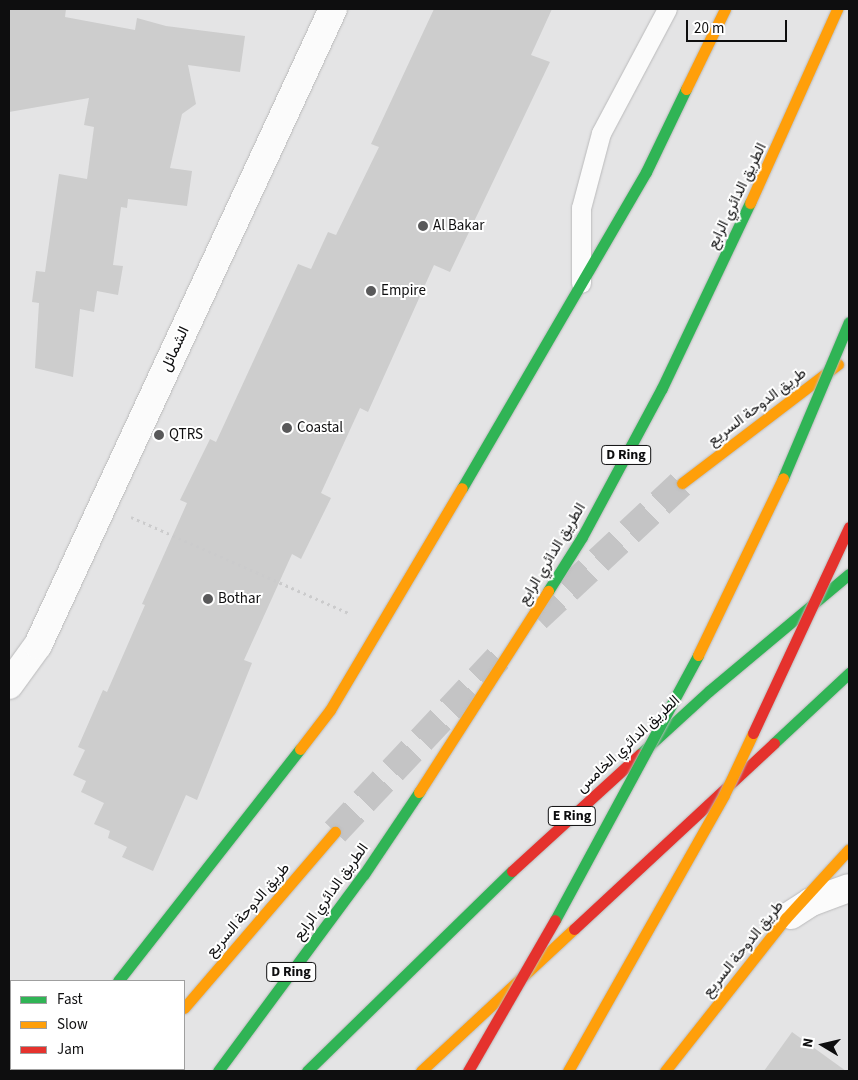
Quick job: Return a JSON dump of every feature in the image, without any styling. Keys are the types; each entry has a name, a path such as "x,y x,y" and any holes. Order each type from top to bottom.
{"main road":[{"path":"119,980 330,710 581,287 646,172 725,9"},
{"name":"الطريق الدائري الرابع","path":"218,1071 364,874 463,727 582,537 662,388 779,143 837,9"},
{"path":"468,1071 598,846 726,602 809,420 849,322"},
{"name":"طريق الدوحة السريع","path":"682,483 849,356"},
{"path":"568,1071 724,795 849,527"},
{"name":"الطريق الدائري الخامس","path":"307,1071 534,851 709,691 849,574"},
{"path":"421,1071 849,673"},
{"name":"طريق الدوحة السريع","path":"185,1007 335,832"},
{"name":"طريق الدوحة السريع","path":"665,1071 786,918 849,849"}],"street":[{"name":"الشمائل","path":"9,685 38,644 333,9"},
{"path":"786,918 810,902 849,888"}],"lane":[{"path":"581,287 581,208 600,132 667,9"}],"path":[{"path":"103,504 380,627"}],"building":[{"path":"9,9 66,9 65,17 135,30 137,18 166,26 245,36 240,72 188,65 196,104 182,114 170,168 192,171 187,206 128,199 127,208 121,207 113,265 123,266 118,295 97,291 94,312 80,309 73,377 35,368 39,303 32,302 36,271 45,272 59,174 87,179 94,127 84,125 89,98 9,112"},
{"path":"434,9 552,9 531,55 550,62 450,272 434,265 368,412 360,408 321,493 331,498 301,559 292,554 244,660 252,663 197,800 186,795 153,871 122,857 127,847 108,838 110,831 94,824 104,803 81,792 86,781 73,775 85,750 78,747 103,690 107,692 145,605 142,604 187,503 180,500 210,439 216,442 298,264 311,269 328,232 336,235 379,147 371,144"},
{"path":"792,1032 846,1071 764,1071"}],"tunnel":[{"path":"537,618 682,483"},
{"path":"335,832 502,654"}],"traffic: fast":[{"path":"462,488 646,172 686,89"},
{"path":"548,591 582,537 662,388 750,203"},
{"path":"783,478 849,322"},
{"path":"640,754 709,691 849,574"},
{"path":"555,920 698,655"},
{"path":"774,743 849,673"},
{"path":"119,980 300,749"},
{"path":"218,1071 364,874 419,792"},
{"path":"307,1071 512,871"}],"traffic: slow":[{"path":"686,89 725,9"},
{"path":"750,203 837,9"},
{"path":"682,483 838,364"},
{"path":"698,655 783,478"},
{"path":"300,749 330,710 462,488"},
{"path":"419,792 548,591"},
{"path":"568,1071 724,795 753,733"},
{"path":"185,1007 335,832"},
{"path":"665,1071 786,918 849,849"},
{"path":"421,1071 574,929"}],"traffic: jam":[{"path":"753,733 849,527"},
{"path":"574,929 774,743"},
{"path":"512,871 640,754"},
{"path":"468,1071 555,920"}],"place":[{"name":"Al Bakar","path":"423,226"},
{"name":"Empire","path":"371,291"},
{"name":"Coastal","path":"287,428"},
{"name":"QTRS","path":"159,435"},
{"name":"Bothar","path":"208,599"}]}
